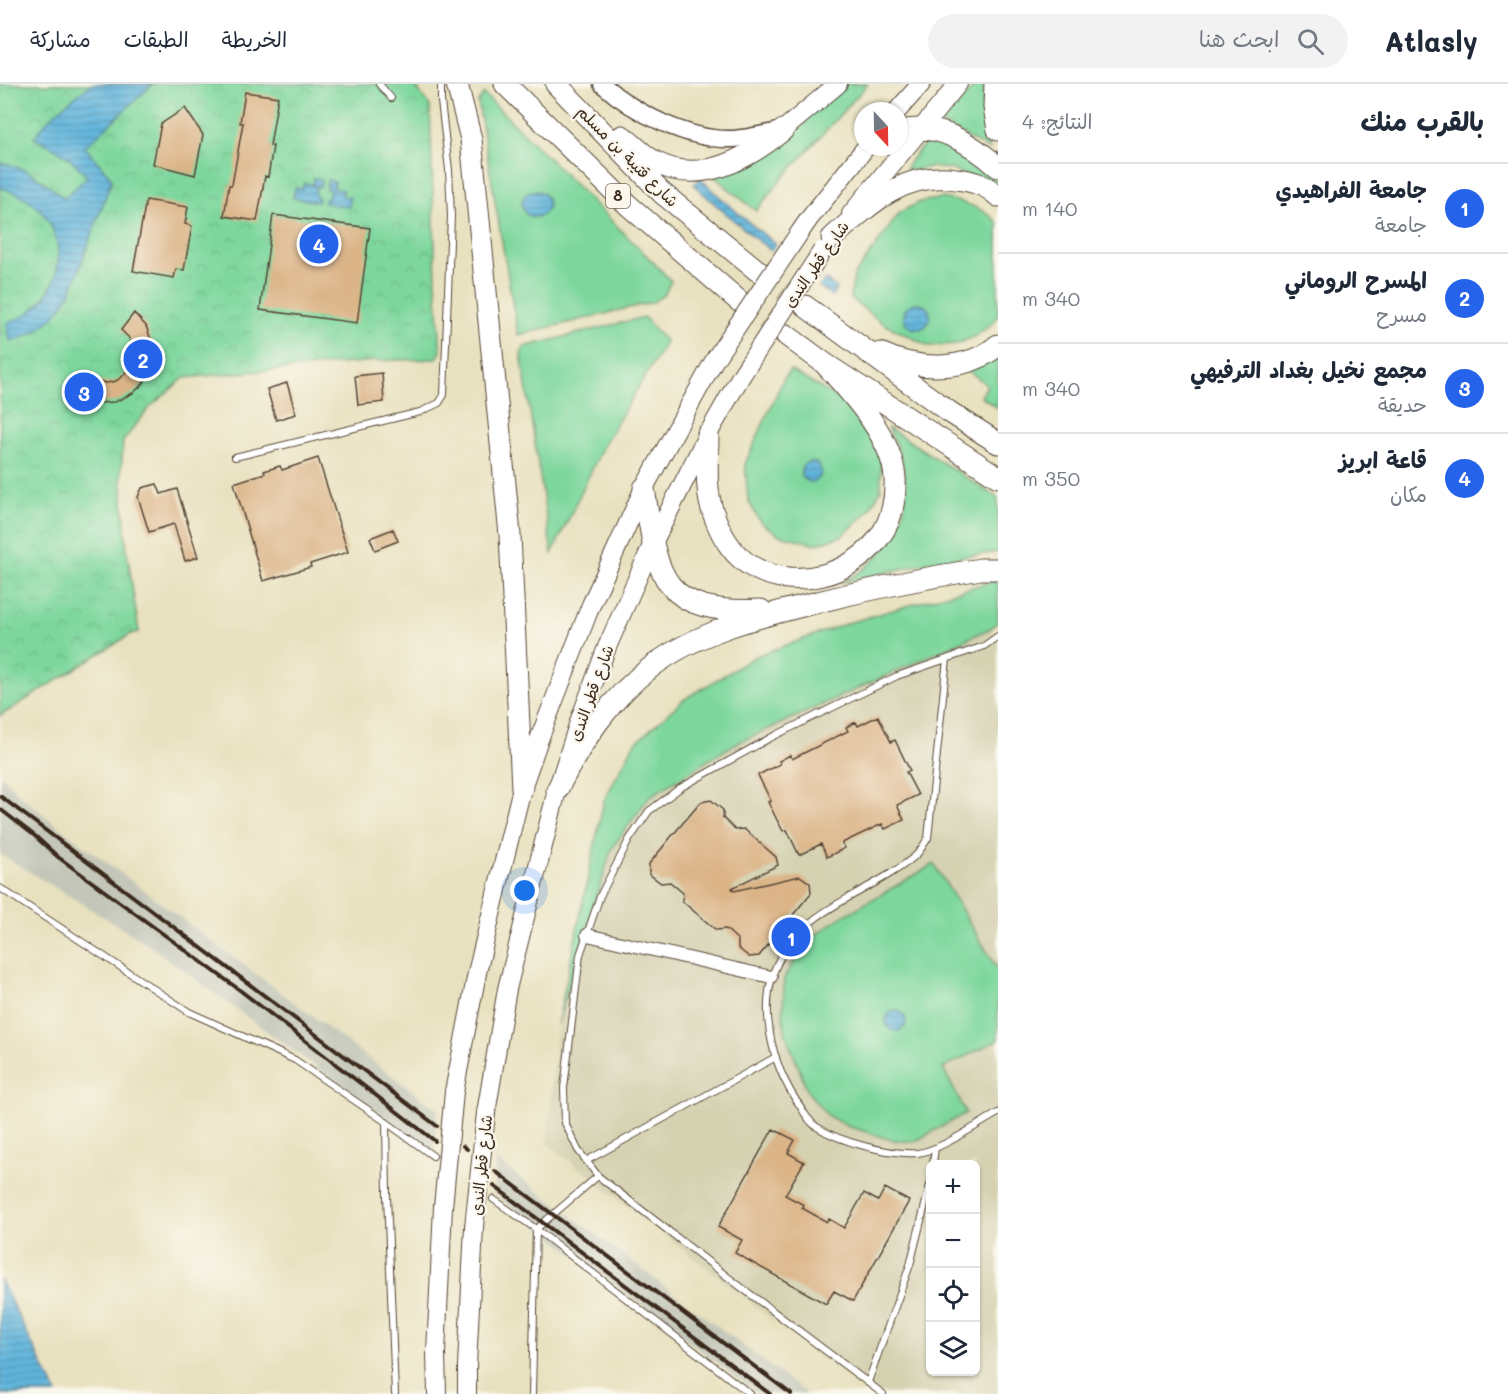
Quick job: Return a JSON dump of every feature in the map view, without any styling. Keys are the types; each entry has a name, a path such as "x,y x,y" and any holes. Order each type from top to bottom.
{"highway":[{"path":"457,84 471,139 510,536 522,788"},
{"name":"شارع قتيبة بن مسلم","path":"505,84 628,205 739,300"},
{"path":"556,84 653,161 668,168 688,171 710,170 739,160 783,130"},
{"name":"شارع قتيبة بن مسلم","path":"556,84 662,193 758,271"},
{"path":"995,84 994,106 998,130"},
{"path":"908,131 934,129 981,153 998,167"},
{"path":"827,245 868,206 894,189 921,178 944,177 977,182 998,196"},
{"path":"805,306 948,411 998,443"},
{"path":"786,335 824,363 998,477"},
{"path":"847,338 888,357 905,362 942,367 968,361 991,351 998,345"},
{"path":"708,434 708,484 713,514 729,546 751,566 778,577 802,578 832,573 861,557 882,534 893,507 895,477 885,441 862,406 824,363"},
{"path":"644,488 657,562 670,586 688,601 706,608 738,611 795,608"},
{"path":"557,790 592,728 622,694 654,664 686,646 721,629 878,587 981,569 998,569"}],"main road":[{"path":"783,130 838,84"},
{"path":"905,102 921,84"},
{"name":"شارع قطر الندى","path":"468,1394 467,1366 474,1227 486,1113 507,989 557,790 592,684 653,543 708,434 741,376 827,245 958,84"},
{"name":"شارع قطر الندى","path":"437,1394 436,1353 443,1208 454,1092 477,973 522,788 572,650 644,488 715,359 809,219 859,156"}],"street":[{"path":"602,84 629,104 655,118 699,136 734,139 783,130"},
{"path":"587,935 771,977"}],"lane":[{"path":"379,84 391,98"},
{"path":"235,457 420,412 439,403 444,395 451,216 441,84"},
{"path":"883,1394 598,1176 578,1150 565,1123 564,1088 580,955 600,896 629,840 650,812 680,788 770,738 897,676 984,646 996,638 998,647"},
{"path":"946,659 928,838 916,855 833,907 803,929 782,954 771,977 768,1002 769,1033 791,1094 815,1126 837,1137 880,1151 918,1154 935,1148 998,1113"},
{"path":"0,888 189,1012 295,1060 433,1156"},
{"path":"586,1161 776,1057"},
{"path":"386,1122 395,1394"},
{"path":"934,1160 935,1148"},
{"path":"532,1394 536,1229 598,1176"},
{"path":"493,1199 536,1229 750,1394"},
{"path":"868,1382 910,1265 926,1201"}],"shaded area":[{"path":"991,628 998,641 998,1394 868,1394 547,1143 557,1026 612,848 649,797 733,745"},
{"path":"0,774 20,795 55,824 438,1110 434,1153 140,939 0,854"},
{"path":"496,1160 807,1394 758,1394 493,1193"}],"green space":[{"path":"0,84 414,84 430,106 436,281 441,352 436,359 375,361 184,378 150,407 123,441 121,475 127,551 139,632 131,634 0,716"},
{"path":"843,84 868,84 756,211 710,173"},
{"path":"976,84 984,84 982,118 990,150 941,123"},
{"path":"484,94 671,281 665,294 653,302 518,335 478,102"},
{"path":"934,138 955,146 994,174 998,179 998,188 950,169 931,167 908,171 906,168 915,155"},
{"path":"942,198 972,206 986,213 998,223 998,315 994,322 976,336 957,344 928,346 884,324 850,298 854,276 900,212 920,202"},
{"path":"644,317 666,342 604,444 552,554 521,353 524,347"},
{"path":"998,355 998,408 981,397 987,385 967,370"},
{"path":"790,370 838,398 866,428 876,445 881,461 881,490 867,513 842,536 816,544 779,535 760,522 748,500 745,464 783,380"},
{"path":"887,427 998,498 998,552 939,560 841,583 863,569 880,553 893,536 902,516 906,496 904,474 898,451"},
{"path":"998,581 998,622 991,628 733,745 649,797 612,848 557,1026 604,800 634,744 683,700 756,656 848,623"},
{"path":"934,864 998,970 998,1040 943,1068 966,1113 914,1142 892,1140 847,1126 828,1116 808,1092 786,1035 783,1019 784,978 798,955 817,934 840,918"}],"water":[{"path":"92,84 153,84 85,147 112,179 67,299 54,316 39,329 10,341 7,323 30,311 47,295 56,275 58,253 54,232 42,213 24,198 0,188 0,163 27,171 64,198 87,177 64,154 34,138 53,115"},
{"path":"314,178 321,179 320,187 316,186 315,196 319,198 318,202 293,198 295,188 302,189 304,183 313,185"},
{"path":"700,178 766,236 837,288 832,296 761,243 694,185"},
{"path":"328,180 335,182 334,189 343,190 342,196 350,197 349,207 324,203 325,199 328,199 330,190 326,189"},
{"path":"535,191 544,195 548,204 544,213 535,217 526,213 522,204 526,195"},
{"path":"917,303 926,307 930,316 926,325 917,329 908,325 904,316 908,307"},
{"path":"807,462 815,462 821,468 821,476 815,482 807,482 801,476 801,468"},
{"path":"896,1011 903,1014 906,1021 903,1028 896,1031 889,1028 886,1021 889,1014"},
{"path":"0,1279 57,1394 0,1394"}],"pier":[{"path":"777,243 825,277 817,289 769,255"}],"building":[{"path":"245,92 278,97 270,146 273,146 268,177 265,176 257,221 224,216 243,123 240,123"},
{"path":"185,108 203,135 195,175 153,164 161,124"},
{"path":"146,200 188,207 185,224 192,226 184,270 176,269 174,278 133,271"},
{"path":"273,215 370,228 357,323 260,310"},
{"path":"134,313 146,326 153,345 153,360 143,384 133,393 115,402 99,403 81,399 86,376 107,383 116,381 131,366 133,346 121,330"},
{"path":"382,373 384,402 358,405 355,376"},
{"path":"287,383 296,414 276,420 267,389"},
{"path":"318,458 348,552 310,564 311,567 263,581 234,483 280,466 282,470"},
{"path":"157,484 161,494 177,489 198,557 185,561 174,524 149,532 138,497 142,488"},
{"path":"393,529 398,541 375,550 370,538"},
{"path":"878,716 891,742 895,740 910,771 906,772 918,795 897,805 904,820 885,829 882,824 842,843 845,848 827,857 821,844 799,855 787,830 783,831 777,820 768,802 771,801 758,775 780,764 779,761 790,755 792,759 848,731 846,727 856,722 858,726"},
{"path":"711,800 723,810 723,818 735,830 744,829 776,857 778,865 732,888 734,891 800,876 810,883 811,893 759,956 749,957 738,948 738,940 726,929 716,930 682,901 683,893 670,882 661,883 649,874 649,864 671,837 701,802"},
{"path":"773,1129 795,1140 788,1153 804,1162 785,1195 804,1205 802,1208 827,1222 829,1219 844,1228 864,1193 878,1201 885,1188 909,1201 853,1301 834,1291 826,1304 735,1253 742,1240 718,1227"}],"tunnel":[{"path":"758,271 805,306"},
{"path":"739,301 786,335"}],"railway":[{"path":"0,796 437,1126"},
{"path":"0,809 58,857 237,988 435,1141"},
{"path":"463,1146 467,1149"},
{"path":"495,1171 791,1394"},
{"path":"494,1186 770,1394"}],"place":[{"name":"قاعة ابريز","path":"319,244"},
{"name":"المسرح الروماني","path":"143,359"},
{"name":"مجمع نخيل بغداد الترفيهي","path":"84,392"},
{"name":"جامعة الفراهيدي","path":"791,937"}]}
